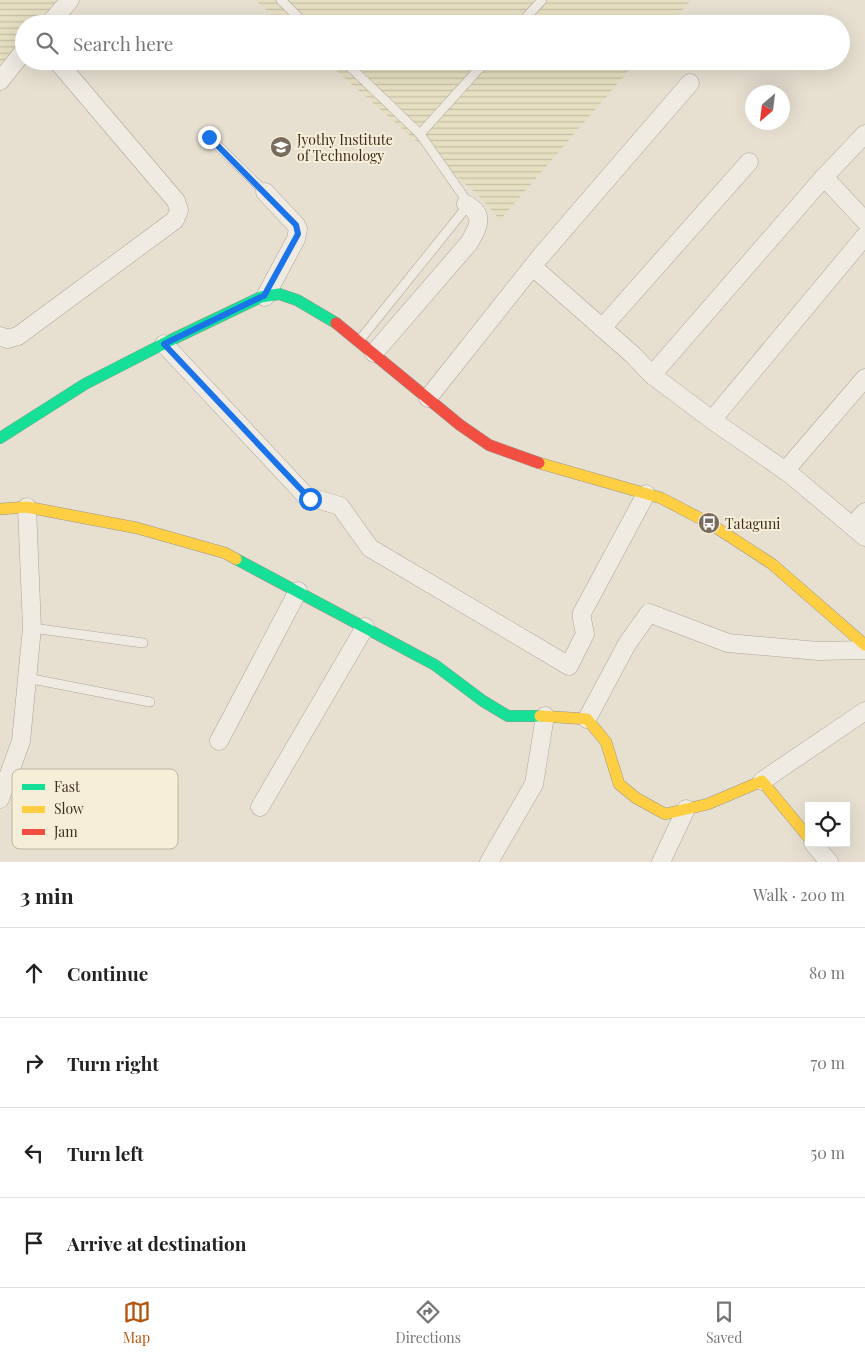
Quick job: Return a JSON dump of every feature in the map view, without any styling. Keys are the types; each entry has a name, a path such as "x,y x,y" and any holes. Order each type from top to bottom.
{"main road":[{"path":"0,438 85,384 261,297 279,294 297,300 330,318 460,425 489,445 528,460 661,498 709,523 772,564 865,645"},
{"path":"0,509 27,507 137,528 225,553 435,665 483,701 508,716 544,716 588,720 606,742 619,784 636,798 665,814 708,804 762,781 805,833"}],"street":[{"path":"57,15 70,0"},
{"path":"0,81 15,62"},
{"path":"0,336 7,339 18,336 175,220 179,210 176,201 65,70"},
{"path":"428,398 533,267 690,83"},
{"path":"652,375 824,177 865,134"},
{"path":"602,328 749,162"},
{"path":"824,177 865,221"},
{"path":"264,296 296,239 298,230 296,225 265,192"},
{"path":"374,353 469,243 478,227 478,221 477,214 473,208 466,204"},
{"path":"712,420 865,236"},
{"path":"533,267 652,375 712,420 785,470 858,532 865,512"},
{"path":"164,344 306,496 340,506 370,548 569,666 585,634 582,613 646,494"},
{"path":"785,470 865,378"},
{"path":"0,799 21,741 32,628 27,507"},
{"path":"219,741 298,591"},
{"path":"588,720 627,644 649,612 728,643 818,651 865,650"},
{"path":"260,807 365,627"},
{"path":"762,781 865,711"},
{"path":"489,862 534,784 544,716"},
{"path":"661,862 686,809"},
{"path":"816,847 829,862"}],"lane":[{"path":"281,0 296,15"},
{"path":"528,15 542,0"},
{"path":"353,70 420,134 464,197 466,204 465,209 359,341"},
{"path":"420,134 478,70"},
{"path":"209,137 265,192"},
{"path":"32,628 143,643"},
{"path":"27,678 150,702"}],"shaded area":[{"path":"0,0 63,0 52,15 15,15 15,59 0,75"},
{"path":"255,0 691,0 678,15 272,15"},
{"path":"335,70 629,70 500,220 480,197"}],"traffic: fast":[{"path":"0,438 85,384 261,297 279,294 297,300 336,323"},
{"path":"236,559 435,665 483,701 508,716 540,716"}],"traffic: slow":[{"path":"539,463 661,498 709,523 772,564 865,645"},
{"path":"0,509 27,507 137,528 225,553 236,559"},
{"path":"540,716 587,719 606,742 619,784 636,798 665,814 708,804 762,781 805,833"}],"traffic: jam":[{"path":"336,323 460,425 489,445 539,463"}],"place":[{"name":"Jyothy Institute of Technology","path":"281,147"},
{"name":"Tataguni","path":"709,523"}],"route":[{"path":"209,137 296,225 298,234 264,296 164,344 310,499"}]}
